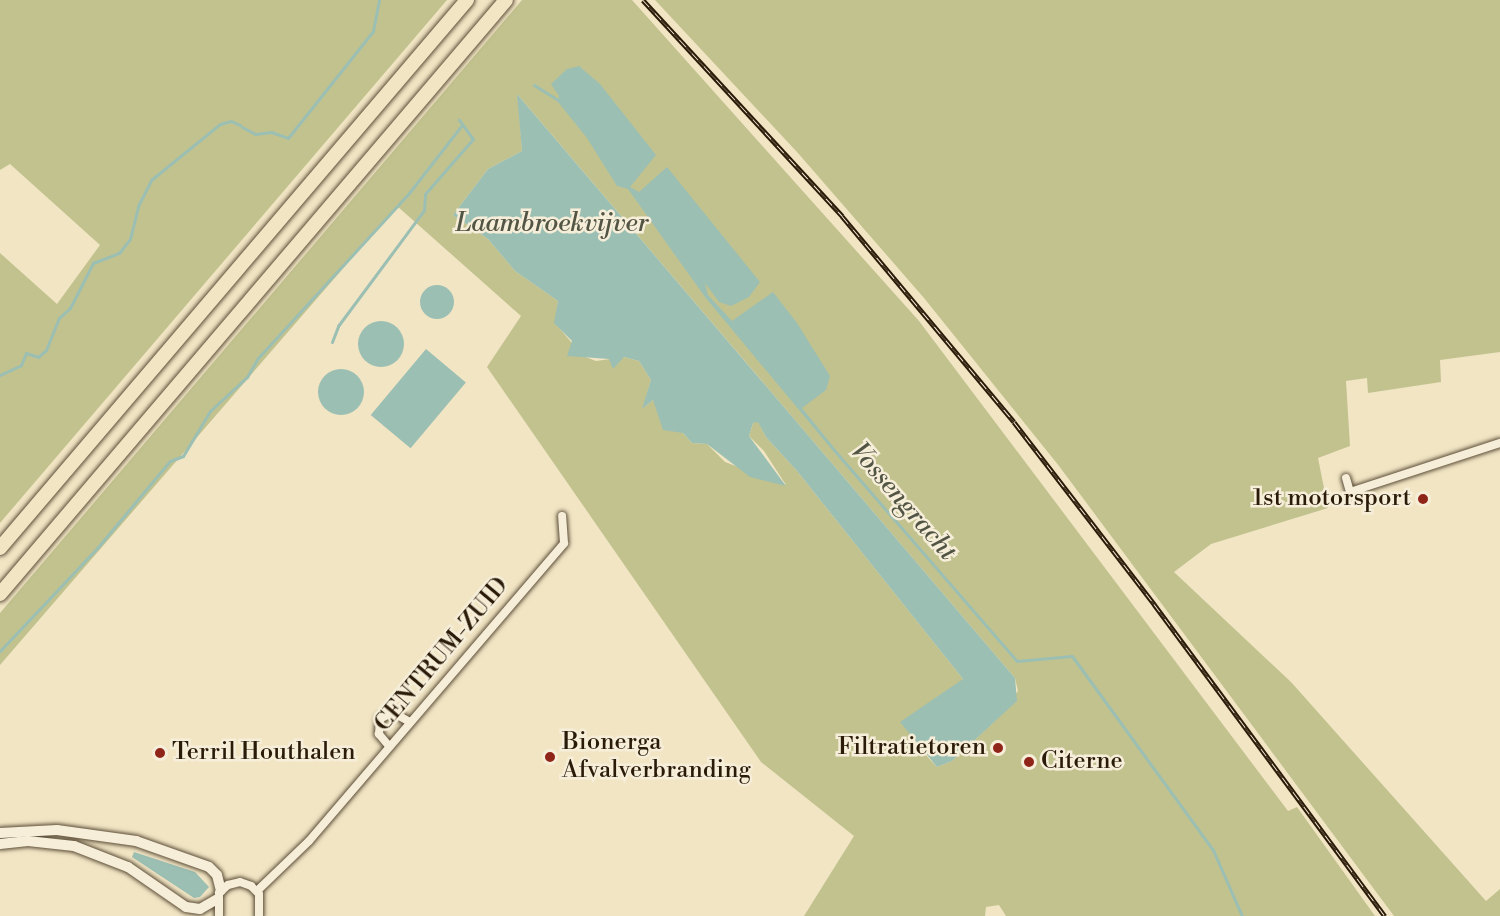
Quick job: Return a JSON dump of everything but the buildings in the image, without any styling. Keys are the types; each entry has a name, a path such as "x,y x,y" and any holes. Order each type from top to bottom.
{"highway":[{"path":"0,548 467,0"},
{"path":"0,594 506,0"}],"street":[{"path":"1346,478 1350,492 1500,443"},
{"name":"CENTRUM-ZUID","path":"257,891 309,841 564,543 562,516"},
{"path":"389,746 379,734 380,719 392,712 410,722"},
{"path":"0,833 82,832 144,843 209,867 217,875 219,916"},
{"path":"0,844 28,841 74,846 128,867 186,907 200,909 240,882 257,891 262,901 259,916"}],"green space":[{"path":"0,0 447,0 0,523 0,253 57,304 100,245 10,164 0,170"},
{"path":"522,0 632,0 919,321 1288,811 1297,807 1375,916 1006,916 999,905 986,907 985,916 804,916 854,836 761,762 487,367 521,316 397,206 0,665 0,613","holes":["518,95 1015,678 1018,691 996,720 952,761 937,767 909,737 963,679 797,471 766,437 758,421 753,423 749,436 764,451 786,485 725,462 707,444 692,443 653,400 643,408 651,380 639,361 624,357 596,361 583,356 555,323 558,301 515,271 488,239 453,215 488,169 522,151"]},
{"path":"655,0 1500,0 1500,352 1440,360 1441,382 1368,393 1367,378 1346,381 1350,446 1318,458 1328,508 1211,544 1174,572 1291,682 1486,901 1500,889 1500,916 1394,916 1059,466 924,298 797,152"}],"water":[{"path":"579,66 600,84 656,155 630,187 639,192 667,167 760,282 749,297 731,306 719,302 705,283 708,295 732,321 773,292 797,323 830,376 826,390 802,408 836,450 834,452 705,297 628,189 617,186 587,138 558,102 559,96 551,84 567,69"},
{"name":"Laambroekvijver","path":"517,94 1015,678 1017,701 952,761 937,767 900,722 963,679 797,471 766,437 758,422 753,423 749,436 786,486 750,477 707,444 692,443 683,433 663,430 653,400 642,409 651,380 639,361 624,357 613,369 609,359 567,356 572,341 554,323 558,301 515,271 488,239 453,215 488,169 522,151"},
{"path":"437,285 449,290 454,302 449,314 437,319 425,314 420,302 425,290"},
{"path":"381,321 397,328 404,344 397,360 381,367 365,360 358,344 365,328"},
{"path":"426,349 466,382 411,448 371,415"},
{"path":"341,369 357,376 364,392 357,408 341,415 325,408 318,392 325,376"},
{"path":"134,852 195,872 209,887 200,897 194,898 132,857"}],"waterway":[{"path":"242,127 255,134 271,132 288,138 373,31 379,0"},
{"name":"Vossengracht","path":"534,85 561,102"},
{"path":"332,342 338,326 424,210 425,194 473,139 459,120"},
{"path":"0,375 21,365 26,353 38,357 46,350 59,318 70,308 93,263 119,253 130,239 138,206 151,180 220,124 231,121 240,125"},
{"path":"0,651 98,547 170,461 183,456 210,411 247,377 258,358 409,193 462,125"},
{"name":"Vossengracht","path":"834,450 1017,661 1072,656 1213,850 1242,916"}],"railway":[{"path":"643,0 842,216 1014,422 1154,604 1385,916"}],"place":[{"name":"1st motorsport","path":"1423,499"},
{"name":"Filtratietoren","path":"998,748"},
{"name":"Terril Houthalen","path":"160,753"},
{"name":"Bionerga Afvalverbranding","path":"550,757"},
{"name":"Citerne","path":"1029,762"}]}
